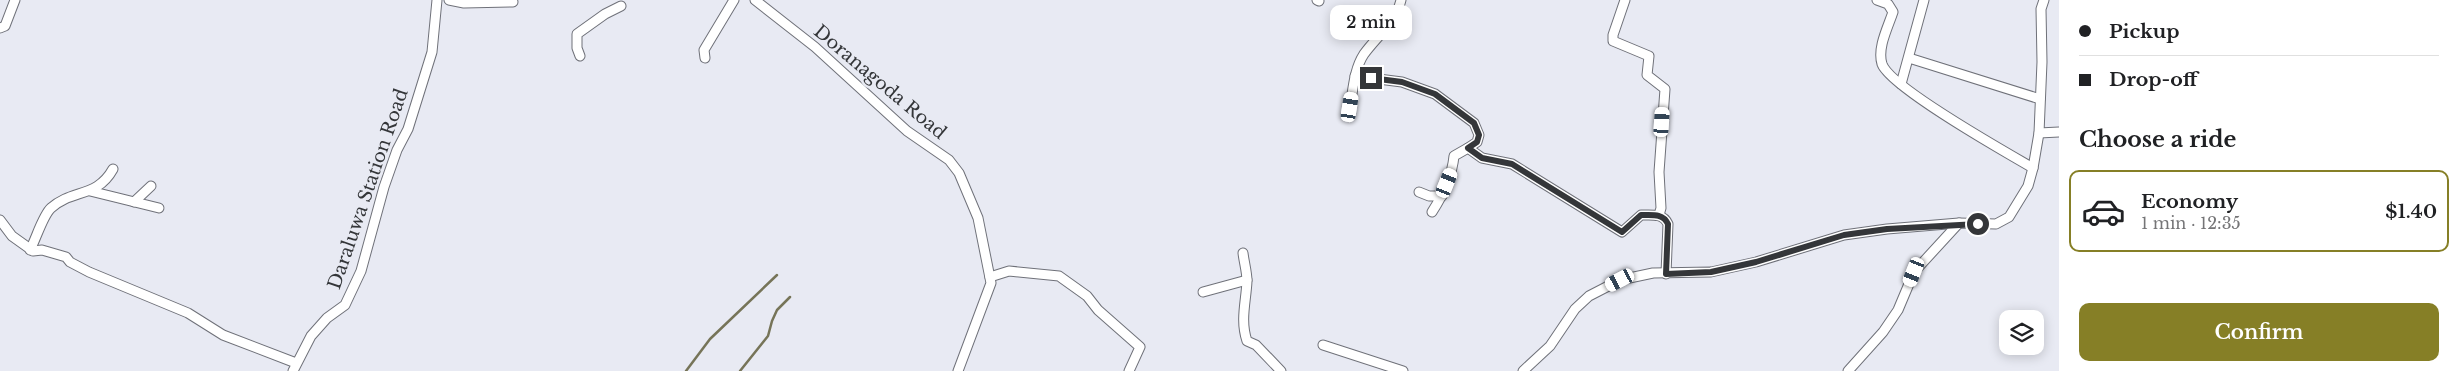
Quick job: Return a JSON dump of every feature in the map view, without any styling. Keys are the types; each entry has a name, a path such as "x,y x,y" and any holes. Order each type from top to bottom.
{"street":[{"path":"0,28 5,26 15,0"},
{"name":"Daraluwa Station Road","path":"295,367 311,336 327,318 345,305 361,271 384,187 397,150 408,129 432,52 437,0"},
{"path":"449,0 464,3 513,2"},
{"path":"705,58 704,50 734,0"},
{"path":"1350,107 1355,76 1363,56 1398,13 1401,0"},
{"path":"1625,0 1613,35 1614,41 1649,56 1647,75 1665,89 1659,172 1661,208 1659,215"},
{"path":"1877,0 1888,4 1893,12 1882,44 1882,62 1885,69 1901,84 1958,124 2033,168"},
{"path":"1901,84 1924,0"},
{"path":"1523,371 1550,346 1575,309 1589,296 1620,280 1652,274 1711,272 1756,262 1844,235 1959,223 1996,224 2009,217 2028,186 2039,133 2042,62 2041,9 2044,0"},
{"name":"Doranagoda Road","path":"759,1 815,47 907,131 949,160 959,173 978,218 991,283 958,371"},
{"path":"580,56 577,48 577,34 605,14 621,6"},
{"path":"1909,58 2040,99"},
{"path":"1355,76 1402,82 1435,94 1474,123 1479,135 1477,142 1454,156 1453,169 1442,196 1432,212"},
{"path":"2039,133 2059,132"},
{"path":"1468,148 1482,158 1512,164 1622,232 1641,215 1659,215 1668,224 1666,274"},
{"path":"30,250 50,209 62,200 90,191 107,180 113,169"},
{"path":"134,202 150,186"},
{"path":"90,191 159,208"},
{"path":"1419,192 1429,196 1442,196"},
{"path":"0,220 12,236 30,250 42,250 66,257 70,262 89,272 188,313 224,335 295,367"},
{"path":"1848,371 1883,332 1898,310 1914,272 1959,223"},
{"path":"1243,252 1247,280 1243,306 1247,341 1256,345 1281,371"},
{"path":"990,277 1009,271 1059,276 1087,296 1098,310 1140,346 1129,371"},
{"path":"1203,292 1247,280"},
{"path":"1324,345 1403,371"}],"waterway":[{"path":"686,371 710,339 777,275"},
{"path":"740,371 768,336 777,310 790,297"}],"route":[{"path":"1371,78 1402,82 1435,94 1474,123 1479,135 1477,142 1468,148 1482,158 1512,164 1622,232 1641,215 1659,215 1668,224 1666,274 1711,272 1756,262 1844,235 1887,229 1959,223 1978,224"}]}
